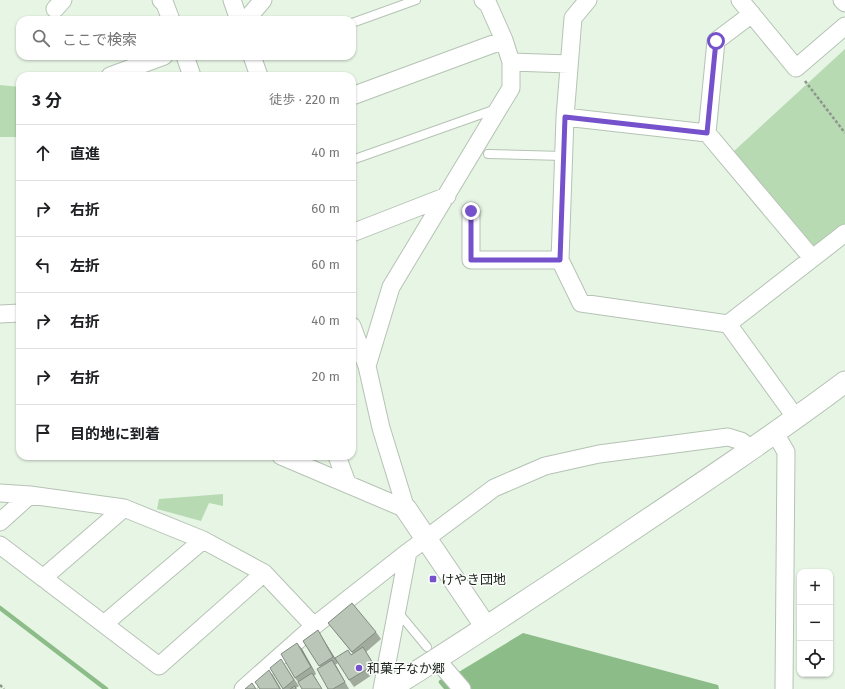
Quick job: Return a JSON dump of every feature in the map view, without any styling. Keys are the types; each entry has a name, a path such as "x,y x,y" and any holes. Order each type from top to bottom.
{"street":[{"path":"232,0 238,16"},
{"path":"249,16 263,0"},
{"path":"367,366 391,287 511,88 511,62 504,40 488,4 483,0"},
{"path":"588,0 573,18 565,117 560,260 581,303 728,324 796,418"},
{"path":"740,0 796,68 845,26"},
{"path":"842,0 845,3"},
{"path":"165,1 170,16"},
{"path":"707,133 716,41 752,14"},
{"path":"356,95 504,40"},
{"path":"133,72 156,60"},
{"path":"186,60 191,72"},
{"path":"256,60 258,72"},
{"path":"511,62 569,64"},
{"path":"565,117 707,133 812,258"},
{"path":"356,231 447,196"},
{"path":"471,211 471,260 560,260"},
{"path":"728,324 845,233"},
{"path":"0,314 16,313"},
{"path":"356,337 367,366 381,428 406,509 486,627"},
{"path":"389,689 432,654 486,627 752,449 845,382"},
{"path":"775,433 786,452 784,689"},
{"path":"243,689 314,626 408,552 494,488 545,466 599,454 728,437 741,441 752,449"},
{"path":"290,460 406,509"},
{"path":"338,460 347,484"},
{"path":"0,493 30,495 124,508 203,540 264,573 314,626"},
{"path":"0,522 30,495"},
{"path":"43,578 124,508"},
{"path":"104,624 203,540"},
{"path":"0,546 159,666 264,573"},
{"path":"382,689 408,552"},
{"path":"432,654 462,689"}],"lane":[{"path":"356,22 416,0"},
{"path":"356,159 500,108"},
{"path":"488,154 564,156"},
{"path":"397,611 432,654"}],"path":[{"path":"796,68 845,133"},
{"path":"0,686 4,689"}],"shaded area":[{"path":"845,49 845,224 814,249 733,152"},
{"path":"0,85 16,87 16,137 0,137"},
{"path":"223,494 223,506 209,503 201,521 157,509 159,499"},
{"path":"523,633 718,685 719,689 471,689 457,673"}],"building":[{"path":"352,603 376,632 352,652 328,623"},
{"path":"318,630 333,657 319,666 303,641"},
{"path":"297,643 311,667 295,678 281,654"},
{"name":"和菓子なか郷","path":"363,647 374,665 349,680 335,658 348,650 351,655"},
{"path":"281,659 294,680 283,689 270,668"},
{"path":"332,660 345,682 333,689 328,689 317,669"},
{"path":"269,670 280,689 260,689 255,682"},
{"path":"312,673 322,689 302,689 298,682"},
{"path":"252,683 256,689 245,689"}],"waterway":[{"path":"0,608 106,689"},
{"path":"441,682 447,689"}],"place":[{"name":"けやき団地","path":"433,579"},
{"name":"和菓子なか郷","path":"359,668"}],"route":[{"path":"471,211 471,260 560,260 565,117 707,133 716,41"}]}
